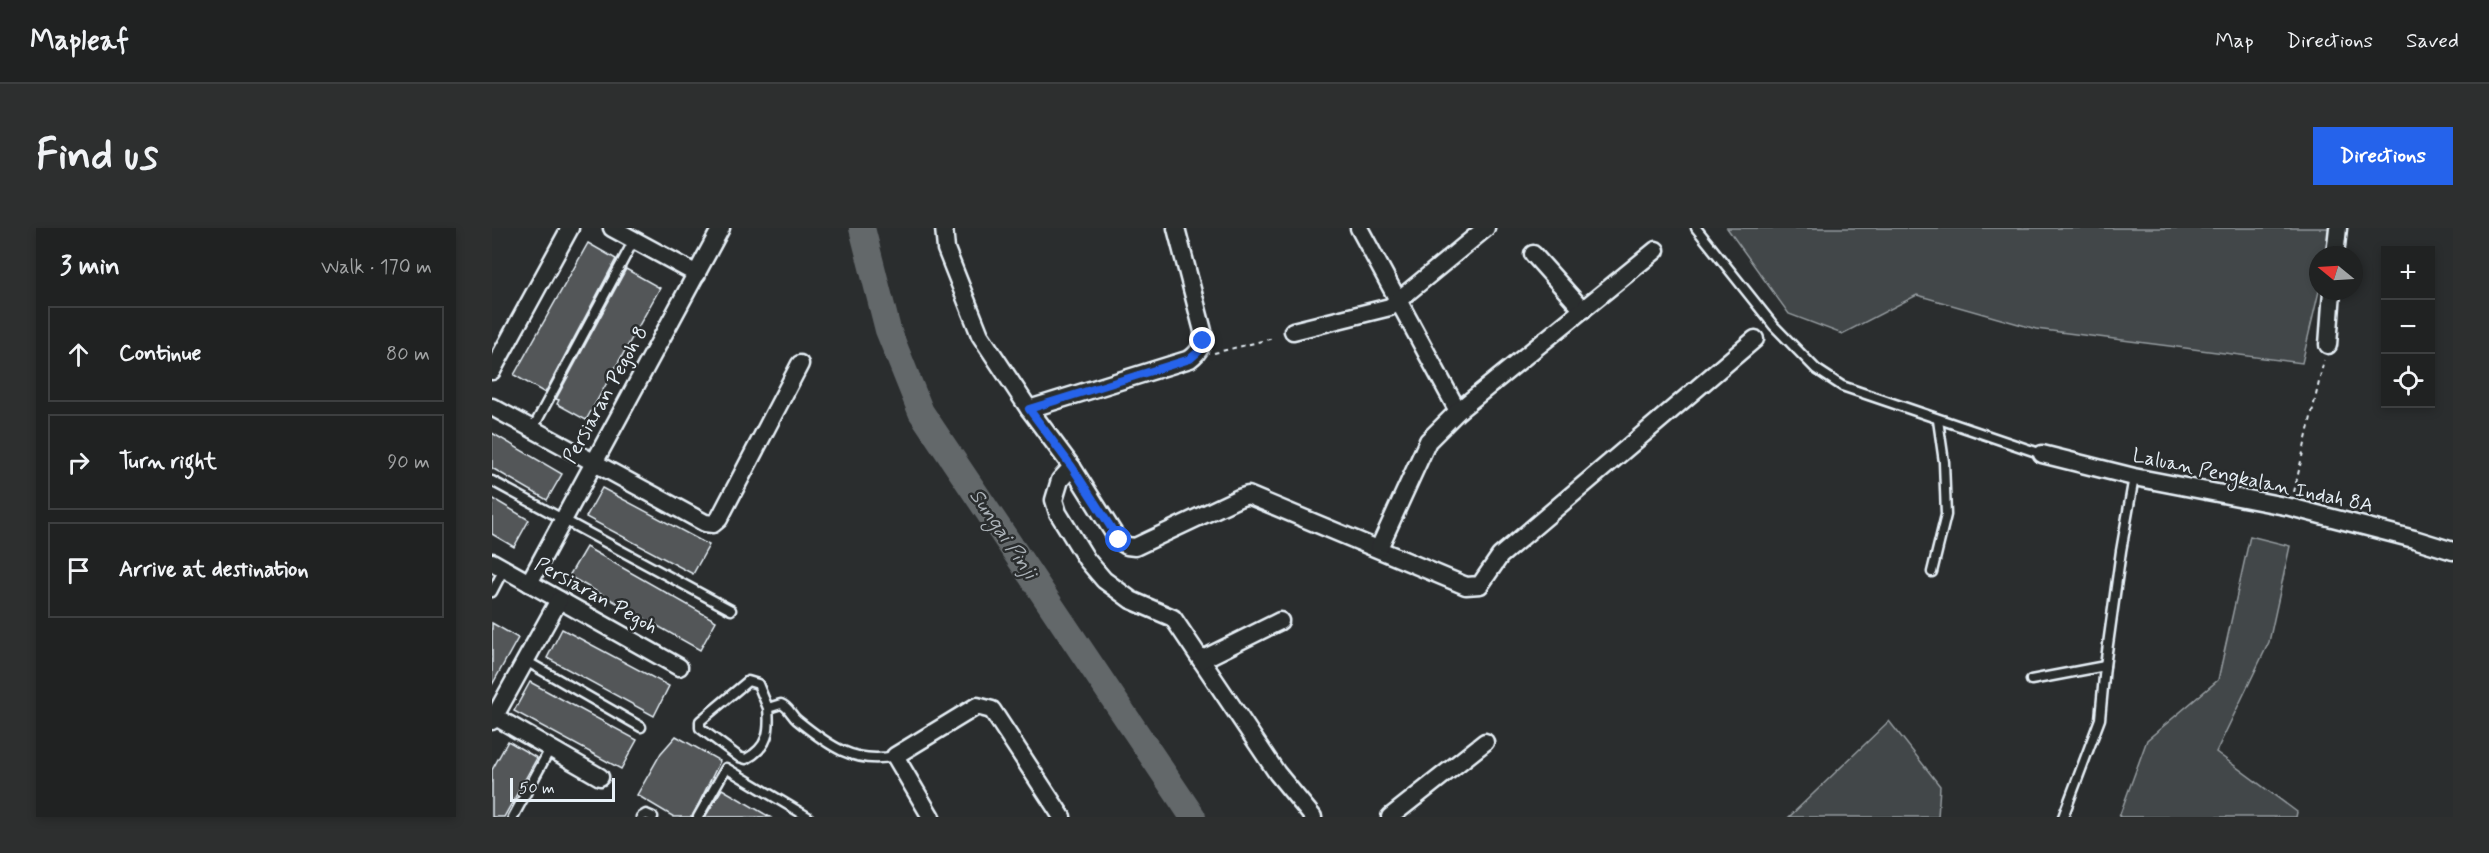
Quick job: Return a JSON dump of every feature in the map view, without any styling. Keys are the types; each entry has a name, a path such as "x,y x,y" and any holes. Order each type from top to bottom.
{"street":[{"path":"492,371 570,228"},
{"path":"612,228 697,274"},
{"name":"Persiaran Pegoh 8","path":"530,583 721,228"},
{"path":"944,228 946,249 980,334 1029,409 1072,467 1119,540 1127,546 1135,547 1248,495 1466,586 1480,585 1500,556 1755,339"},
{"path":"1029,409 1190,359 1199,351 1203,341 1203,331 1176,228"},
{"path":"1359,228 1458,411"},
{"path":"1293,331 1390,307 1486,228"},
{"path":"2337,246 2338,228"},
{"path":"1379,548 1428,441 1458,411 1656,250"},
{"path":"1533,254 1583,310"},
{"path":"2328,345 2331,300"},
{"path":"492,407 705,523 713,524 719,519 800,364"},
{"name":"Laluan Pengkalan Indah 8A","path":"2042,454 2134,477 2290,507 2414,538 2453,551"},
{"path":"1072,467 1060,480 1054,500 1058,513 1082,553 1104,580 1131,600 1173,618 1276,773 1313,817"},
{"name":"Persiaran Pegoh","path":"498,566 679,667"},
{"path":"559,600 493,719 600,777"},
{"path":"1201,660 1280,621"},
{"path":"931,817 895,756 977,705 992,710 1062,817"},
{"path":"1390,817 1485,742"}],"lane":[{"path":"1696,228 1774,326 1816,369 1842,386 2042,454"},
{"path":"532,430 634,240"},
{"path":"1932,572 1946,515 1944,462 1938,420"},
{"path":"2063,817 2100,719 2121,551 2134,477"},
{"path":"492,481 731,610"},
{"path":"492,592 498,566"},
{"path":"526,661 641,727"},
{"path":"2031,680 2105,666"},
{"path":"748,681 758,684 768,708 770,731 766,740 746,759 739,757 700,728 700,721 748,681"},
{"path":"768,708 783,704 802,724 844,753 879,759 895,756"},
{"path":"513,817 550,749"},
{"path":"698,817 726,768 808,817"},
{"path":"641,817 646,814 653,817"}],"path":[{"path":"1199,351 1209,354 1274,338"},
{"path":"2290,507 2328,345"}],"shaded area":[{"path":"1727,228 2333,228 2329,246 2309,246 2309,300 2317,300 2302,363 2036,329 1917,295 1842,334 1789,314"},
{"path":"2250,536 2290,546 2269,642 2216,752 2297,812 2296,817 2119,817 2147,740 2218,680"},
{"path":"1889,721 1940,786 1938,817 1789,817"}],"building":[{"path":"588,243 616,259 545,393 514,375"},
{"path":"626,269 660,288 586,420 557,404 559,400 556,399"},
{"path":"492,433 562,474 547,500 492,468"},
{"path":"602,488 709,545 693,574 586,517"},
{"path":"492,498 529,520 514,547 492,534"},
{"path":"586,547 716,621 700,650 569,576"},
{"path":"492,623 518,638 492,685"},
{"path":"562,629 669,686 654,716 547,658"},
{"path":"530,682 637,740 621,769 514,711"},
{"path":"676,736 720,761 692,817 674,817 637,795 661,753"},
{"path":"508,741 537,758 504,817 492,817 492,770"},
{"path":"722,789 770,817 705,817"}],"waterway":[{"name":"Sungai Pinji","path":"862,228 888,330 921,412 1193,817"}],"route":[{"path":"1119,540 1072,467 1029,409 1190,359 1199,351 1203,341"}]}
